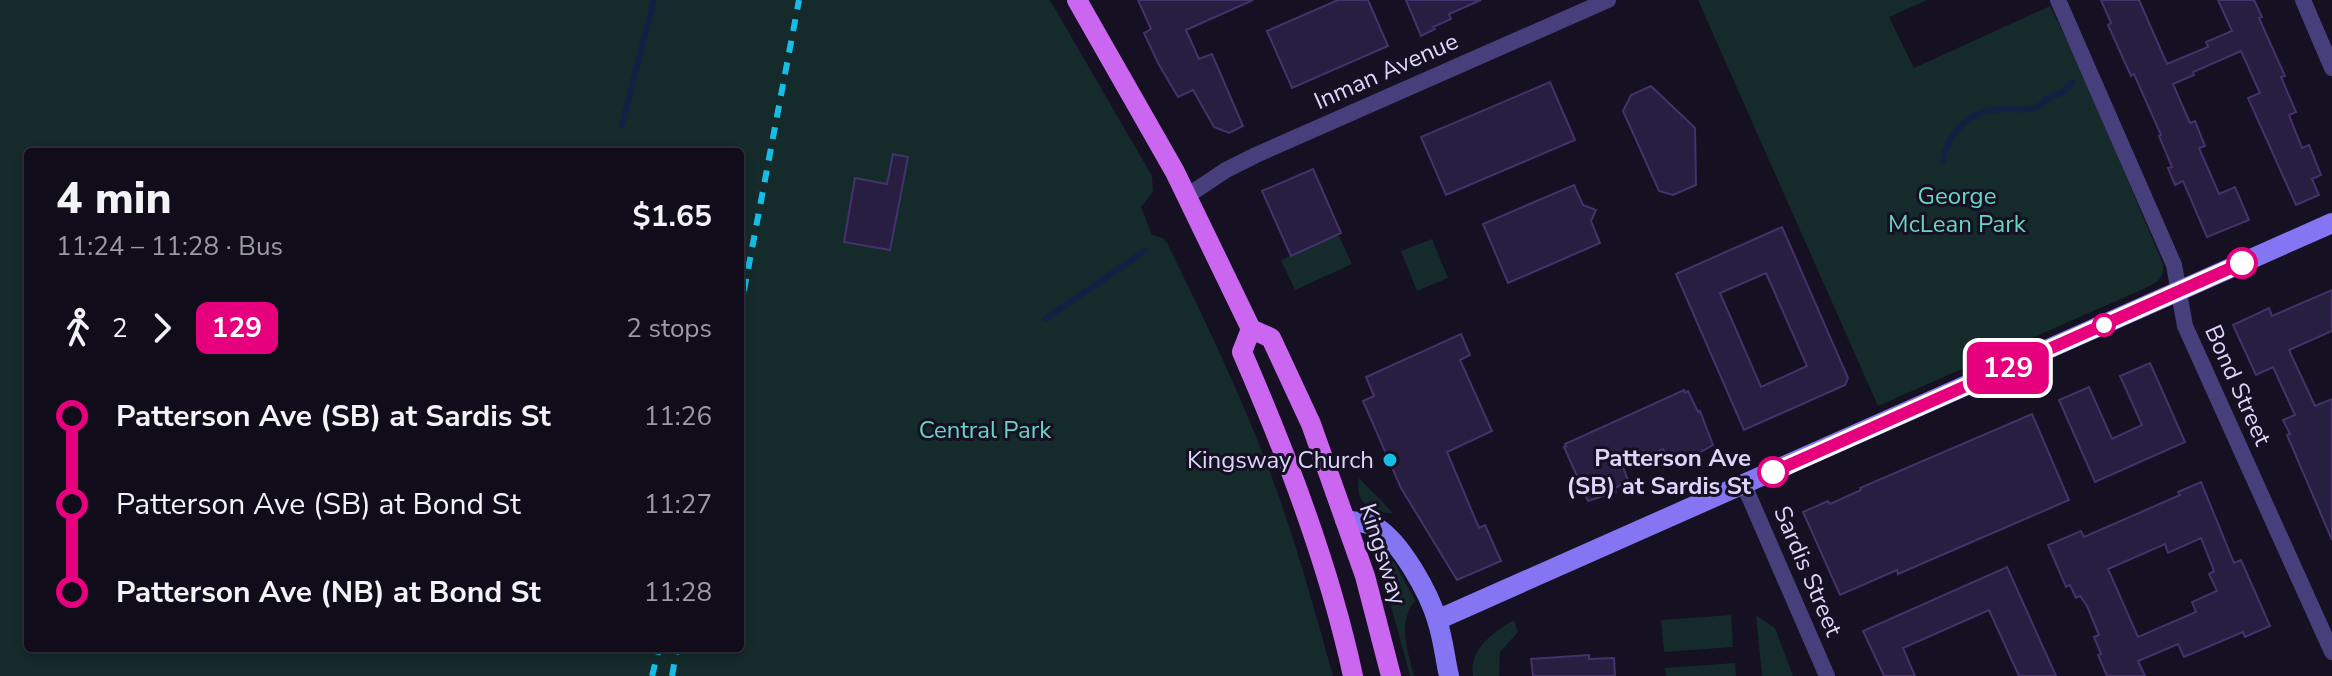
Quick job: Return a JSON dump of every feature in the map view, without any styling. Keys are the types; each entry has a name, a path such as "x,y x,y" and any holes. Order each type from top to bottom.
{"main road":[{"name":"Kingsway","path":"1077,0 1187,196 1251,329 1271,338 1311,424 1365,576 1391,676"},
{"path":"1251,329 1242,352 1323,564 1353,676"}],"street":[{"name":"Inman Avenue","path":"1187,196 1226,170 1261,152 1608,0"},
{"name":"Bond Street","path":"2058,0 2174,265 2185,326 2332,652"},
{"path":"2303,0 2332,68"},
{"path":"1437,620 2332,223"},
{"name":"Sardis Street","path":"1744,485 1827,676"},
{"path":"1345,520 1372,525 1397,545 1437,620 1449,676"}],"green space":[{"name":"Central Park","path":"0,0 1050,0 1152,176 1153,192 1141,207 1152,235 1163,238 1167,243 1258,443 1296,548 1333,676 0,676"},
{"name":"George McLean Park","path":"1698,0 1927,0 1889,17 1914,68 2050,6 2084,75 2163,264 2160,278 2146,288 1878,406"},
{"path":"1338,234 1352,264 1295,290 1281,260"},
{"path":"1432,239 1448,278 1417,291 1401,251"},
{"path":"1359,478 1393,513 1371,509 1366,505 1359,494"},
{"path":"1377,546 1394,562 1416,602 1408,612 1405,630 1414,676 1410,676"},
{"path":"1731,615 1733,647 1664,652 1661,620"},
{"path":"1756,615 1775,628 1793,676 1762,676"},
{"path":"1514,620 1518,632 1500,652 1499,676 1473,676 1474,658 1484,642"},
{"path":"1735,663 1736,676 1666,676 1665,668"}],"building":[{"path":"1138,0 1253,0 1186,30 1199,59 1212,54 1243,126 1229,133 1214,127 1193,90 1178,97 1144,33 1151,29"},
{"path":"1338,0 1368,0 1388,46 1292,88 1267,31"},
{"path":"1406,0 1481,0 1449,14 1451,19 1421,36"},
{"path":"2101,0 2139,0 2167,64 2208,47 2206,42 2232,31 2218,0 2254,0 2296,112 2289,115 2302,148 2309,145 2321,175 2312,179 2319,195 2296,205 2248,98 2260,93 2241,51 2173,84 2190,123 2195,121 2205,146 2199,148 2219,194 2235,187 2249,220 2207,237 2183,181 2175,185 2161,135 2108,25 2111,23"},
{"path":"1550,82 1575,140 1446,195 1421,137"},
{"path":"1651,86 1695,128 1696,185 1673,195 1659,191 1623,111 1631,95"},
{"path":"893,154 908,157 890,250 844,242 855,178 887,184"},
{"path":"1313,169 1341,233 1291,256 1262,191"},
{"path":"1574,185 1583,205 1596,210 1591,221 1600,243 1508,283 1483,224"},
{"path":"1782,227 1848,378 1845,385 1744,430 1676,274","holes":["1766,273 1807,366 1761,387 1720,293"]},
{"path":"2332,290 2332,331 2289,350 2315,406 2332,399 2332,540 2287,435 2290,434 2283,420 2295,415 2273,367 2256,375 2233,325 2269,308 2272,316"},
{"path":"1461,334 1470,355 1460,360 1492,431 1447,452 1479,528 1485,525 1501,561 1457,580 1401,488 1363,401 1374,396 1366,377"},
{"path":"2150,363 2185,442 2095,482 2059,400 2089,387 2112,439 2142,425 2120,376"},
{"path":"1684,390 1685,393 1688,391 1700,411 1713,445 1676,462 1669,462 1663,449 1623,467 1628,480 1614,489 1616,492 1588,501 1565,444"},
{"path":"2032,414 2069,500 1898,574 1897,570 1840,595 1803,512 1828,501 1830,504 1860,488"},
{"path":"2201,482 2234,563 2241,560 2270,626 2245,637 2243,632 2184,657 2178,644 2138,661 2145,676 2107,676 2094,637 2099,635 2087,606 2080,596 2076,598 2070,585 2066,587 2048,545 2081,531 2084,537 2180,495 2178,492","holes":["2201,538 2214,571 2209,574 2217,591 2192,602 2196,612 2138,637 2108,569 2165,544 2168,553"]},
{"path":"2007,567 2056,676 2019,676 1989,610 1903,648 1915,676 1884,676 1863,631"},
{"path":"1589,655 1589,659 1614,658 1615,676 1533,676 1531,659"}],"waterway":[{"path":"622,125 654,0"},
{"path":"1943,161 1951,139 1972,117 1993,110 2037,107 2063,92 2072,82"},
{"path":"1045,319 1145,251"}],"railway":[{"path":"744,291 799,0"},
{"path":"652,676 658,652"},
{"path":"672,676 676,652"}],"bus line":[{"name":"129","path":"1773,472 2242,263"}],"place":[{"name":"Kingsway Church","path":"1390,460"},
{"name":"Patterson Ave (SB) at Sardis St","path":"1773,472"}]}
